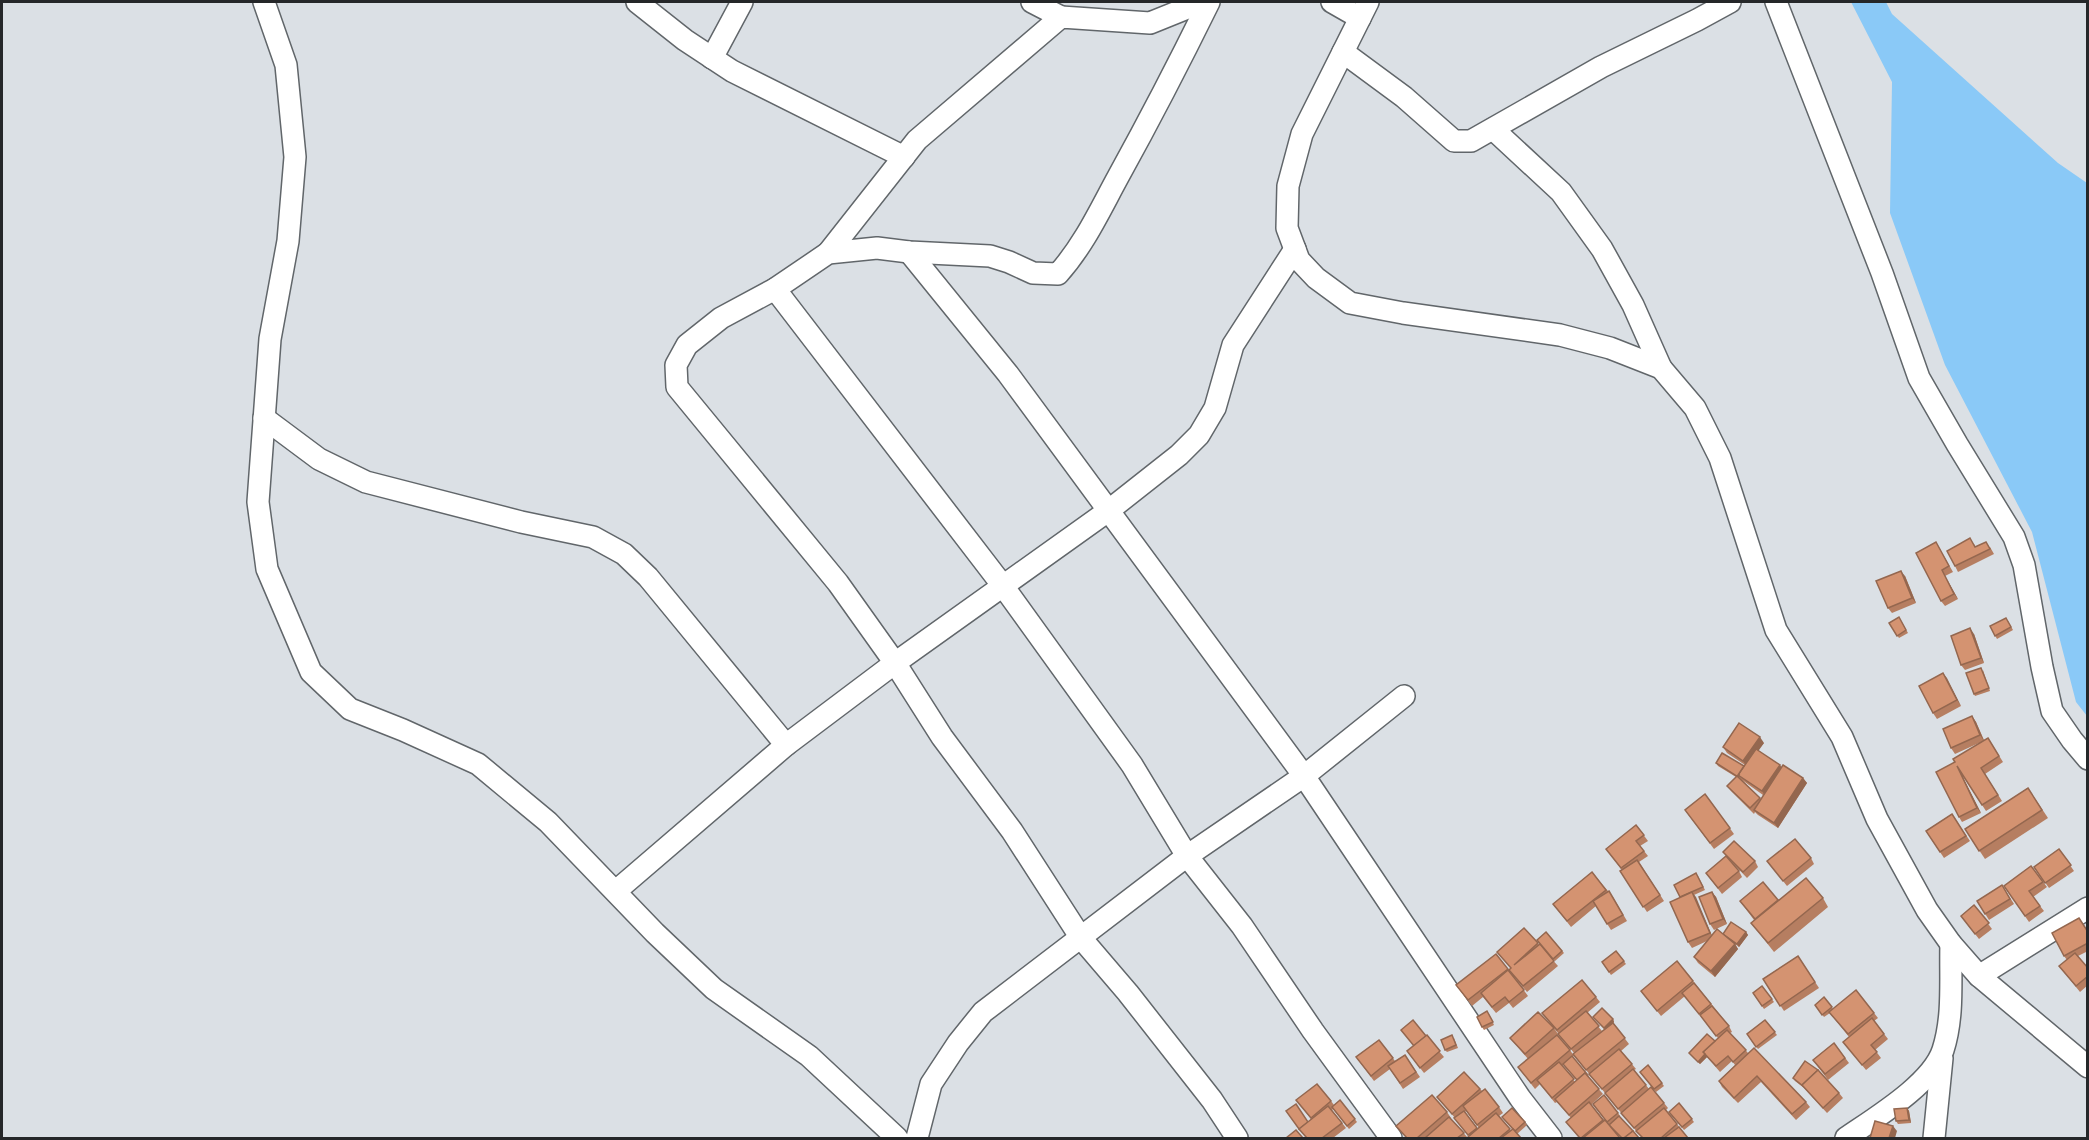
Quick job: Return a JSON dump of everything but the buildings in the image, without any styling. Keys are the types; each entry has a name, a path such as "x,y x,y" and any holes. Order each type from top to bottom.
{"street":[{"path":"264,2 286,65 295,157 288,241 270,339 258,502 267,569 311,672 350,709 478,764 548,822 655,933 714,989 809,1056 897,1138"},
{"path":"637,2 685,40 732,71 904,157"},
{"path":"712,58 742,2"},
{"path":"1032,2 1061,17 1150,23 1202,2"},
{"path":"828,253 877,248 990,256 1034,273 1058,274 1075,256 1171,79 1209,2"},
{"path":"1332,2 1364,10 1302,134 1288,186 1287,228 1299,260 1317,278 1350,303 1403,313 1560,334 1610,348 1661,368"},
{"path":"1343,52 1404,97 1454,141 1471,141 1601,67 1730,2"},
{"path":"1776,2 1882,273 1919,378 2014,537 2025,565 2042,667 2052,711 2088,759"},
{"path":"1061,17 917,140 828,253 775,289 721,318 687,345 676,365 677,387 838,583 895,663 942,737 1012,831 1081,938 1212,1100 1237,1138"},
{"path":"1493,129 1561,192 1602,249 1633,306 1661,368 1695,408 1720,458 1776,630 1842,736 1877,819 1928,910 1951,944 1979,976 2088,1067"},
{"path":"616,891 786,745 895,663 1108,511 1179,455 1199,435 1215,408 1233,345 1295,249"},
{"path":"909,252 1008,374 1304,776 1520,1098 1551,1138"},
{"path":"775,289 1003,586 1132,765 1187,856 1242,926 1313,1031 1391,1138"},
{"path":"264,418 319,459 366,482 521,522 593,537 624,554 648,578 786,745"},
{"path":"917,1138 931,1084 958,1043 983,1012 1187,856 1304,776 1404,696"},
{"path":"1979,976 2088,908"},
{"path":"1934,1138 1943,1051 1949,1018 1951,944"},
{"path":"1846,1138 1909,1093 1929,1074 1943,1051"}],"water":[{"path":"1851,2 1886,2 1892,14 2058,163 2087,183 2087,716 2076,702 2032,532 1945,365 1890,213 1892,82"}]}
